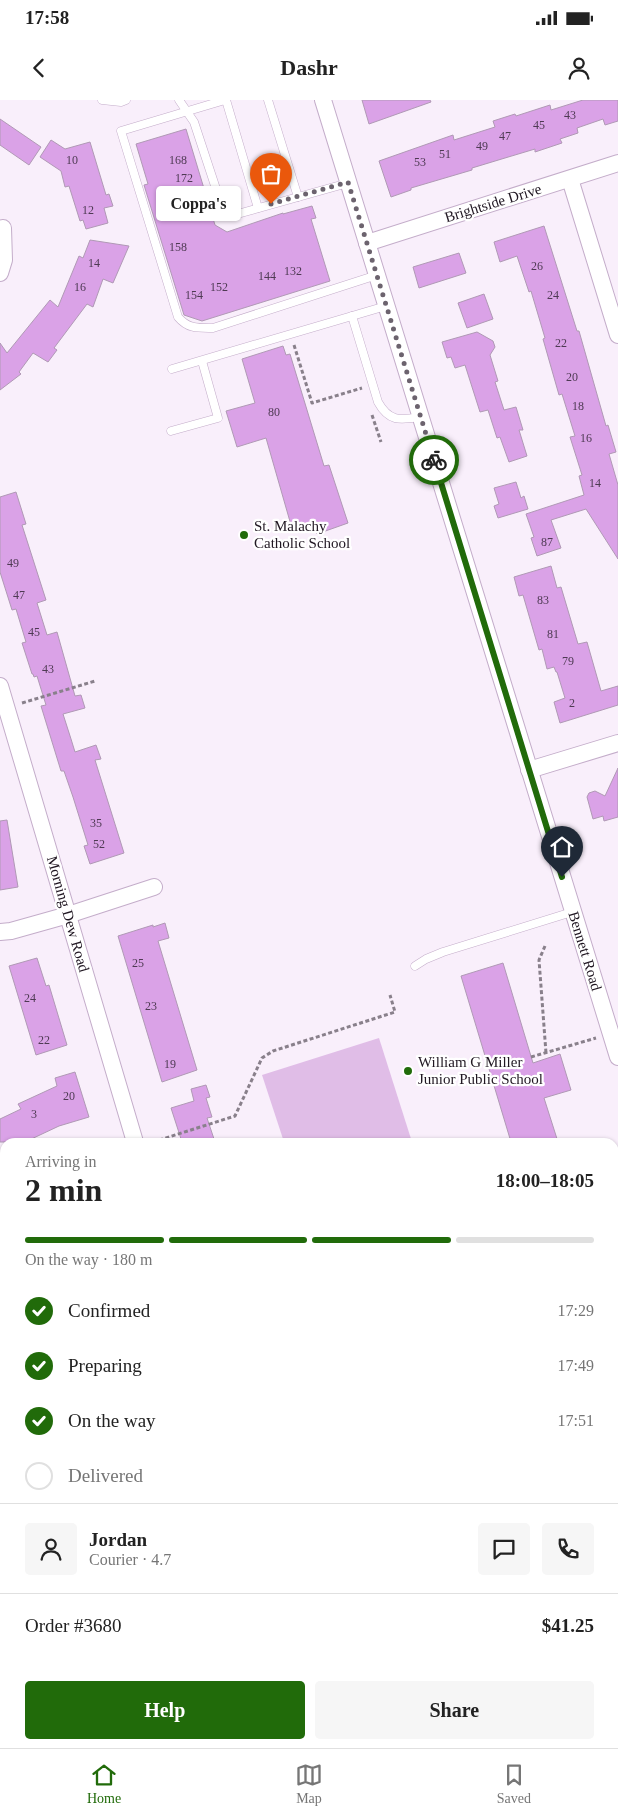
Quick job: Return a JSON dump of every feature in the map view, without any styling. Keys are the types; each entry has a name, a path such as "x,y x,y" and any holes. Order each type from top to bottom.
{"street":[{"name":"Bennett Road","path":"323,100 618,1057"},
{"name":"Brightside Drive","path":"367,243 618,163"},
{"path":"570,179 618,335"},
{"path":"0,273 4,260 3,228"},
{"name":"Morning Dew Road","path":"0,686 133,1138"},
{"path":"529,770 618,743"},
{"path":"0,932 11,931 68,915 154,887"}],"lane":[{"path":"102,100 121,102 126,100"},
{"path":"179,100 194,122 223,210 234,215 348,182"},
{"path":"258,208 225,100 121,131 178,317 185,325 196,328 213,328 377,275"},
{"path":"268,100 298,197"},
{"path":"172,370 386,306"},
{"path":"352,316 378,402 383,410 390,417 398,419 420,417"},
{"path":"171,431 218,418 202,361"},
{"path":"416,966 426,959 443,952 572,912"}],"path":[{"path":"290,335 312,403 366,387"},
{"path":"22,703 95,681"},
{"path":"545,946 539,960 546,1053"},
{"path":"166,1138 235,1116 262,1058 272,1051 395,1012 390,995"},
{"path":"531,1057 610,1033"}],"shaded area":[{"path":"379,1038 411,1138 283,1138 262,1075"}],"building":[{"path":"362,100 430,100 431,102 369,124"},
{"path":"583,100 618,100 618,121 605,125 603,119 577,128 578,133 560,139 562,143 472,168 472,170 411,188 411,190 391,197 379,161 453,135 454,140 495,127 493,121 515,114 516,116 550,105 551,110"},
{"path":"0,119 41,147 29,165 0,145"},
{"path":"186,129 215,225 227,232 283,213 312,206 316,218 311,219 330,281 202,321 184,315 144,185 148,184 136,144"},
{"path":"51,140 65,149 90,142 106,195 109,194 113,206 104,208 108,223 86,229 83,220 80,221 69,186 65,187 61,171 40,157"},
{"path":"544,226 577,331 579,331 606,426 608,425 616,452 609,454 618,485 618,559 586,509 551,520 561,548 537,556 531,538 534,537 526,514 584,495 579,476 582,475 570,437 575,436 562,394 559,395 531,291 529,292 517,256 500,262 494,242"},
{"path":"90,240 129,246 113,283 103,279 93,307 87,304 54,348 57,350 48,362 33,353 19,372 21,374 0,390 0,343 7,353 50,300 58,307 79,256 83,258"},
{"path":"459,253 466,273 419,288 413,267"},
{"path":"484,294 493,319 467,328 458,303"},
{"path":"477,332 493,341 495,347 490,355 498,381 495,382 504,410 516,407 523,430 519,430 527,456 509,462 500,437 497,438 488,410 480,412 465,365 455,368 451,357 447,358 442,342"},
{"path":"283,346 286,355 290,354 324,466 329,465 348,523 317,534 314,525 293,532 266,438 237,447 226,411 255,403 242,359"},
{"path":"516,482 521,498 524,496 528,509 498,518 494,506 499,504 494,488"},
{"path":"16,492 26,524 22,525 46,600 37,603 47,635 57,632 75,696 81,695 85,708 63,714 75,752 96,745 101,759 95,760 124,853 90,864 84,846 88,845 64,771 61,771 41,706 46,705 37,676 34,677 32,674 22,643 26,642 16,609 12,610 0,572 0,497"},
{"path":"551,566 557,588 561,587 578,644 587,642 601,691 618,686 618,705 560,723 554,702 565,698 557,672 554,667 547,669 542,649 539,650 523,595 519,596 514,577"},
{"path":"618,768 618,817 604,821 603,816 593,819 587,797 589,793 595,791 605,796"},
{"path":"7,820 18,887 0,890 0,821"},
{"path":"165,923 169,938 158,941 197,1070 162,1082 118,936"},
{"path":"37,958 46,986 49,985 67,1045 36,1055 9,966"},
{"path":"503,963 533,1063 560,1054 571,1090 544,1098 557,1138 510,1138 461,976"},
{"path":"75,1072 89,1117 59,1126 34,1138 0,1138 0,1119 21,1109 18,1104 57,1086 55,1078"},
{"path":"206,1085 210,1097 206,1098 212,1117 207,1118 214,1138 181,1138 171,1108 194,1101 191,1089"}],"way so far":[{"path":"271,204 348,182 434,460"}],"place":[{"name":"Coppa's","path":"271,204"},
{"name":"St. Malachy Catholic School","path":"244,535"},
{"name":"William G Miller Junior Public School","path":"408,1071"}],"route":[{"path":"434,460 562,877"}]}
